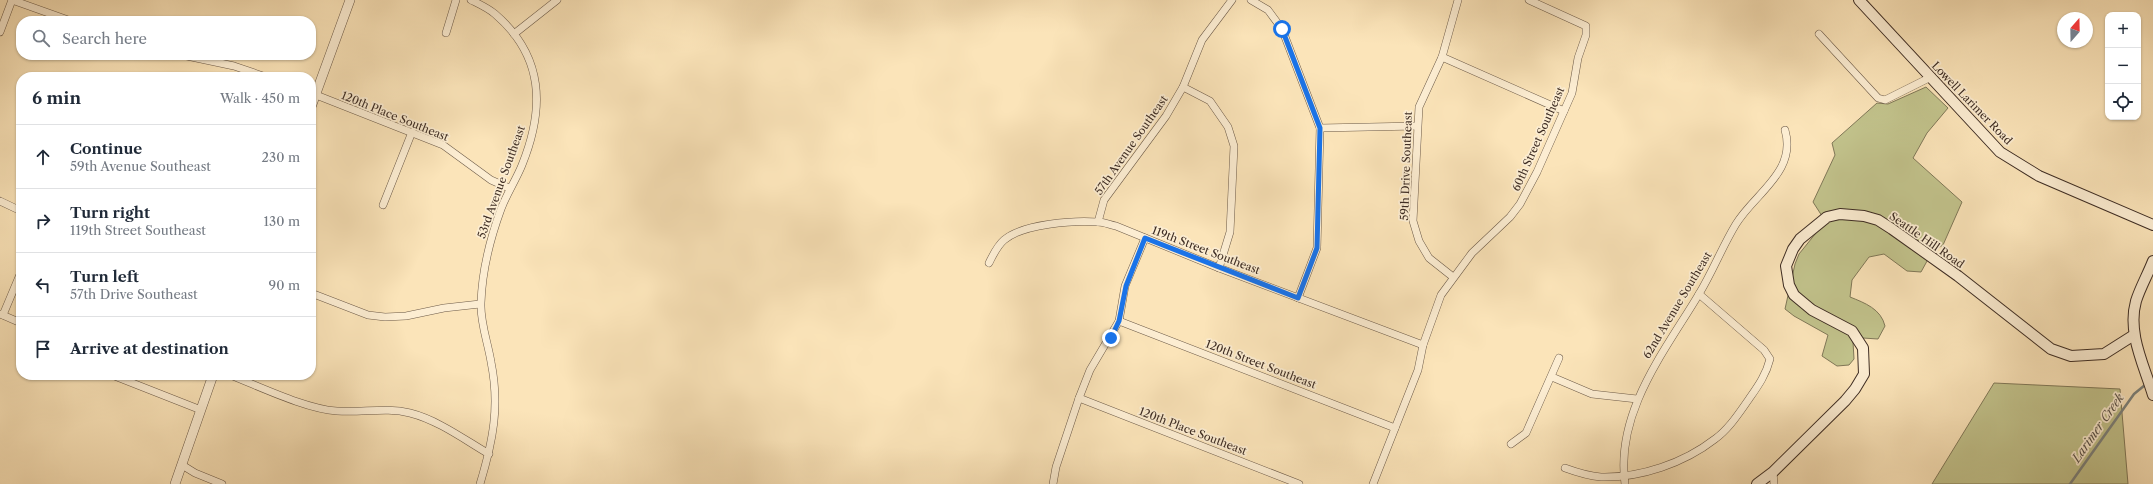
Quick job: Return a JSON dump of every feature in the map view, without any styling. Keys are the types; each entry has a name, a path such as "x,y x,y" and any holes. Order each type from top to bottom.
{"main road":[{"name":"Lowell Larimer Road","path":"1859,0 2000,152 2038,176 2153,224"},
{"name":"Seattle Hill Road","path":"1757,484 1773,472 1844,401 1855,389 1864,374 1863,348 1852,331 1802,303 1794,296 1786,275 1788,259 1800,239 1827,217 1848,213 1878,220 1958,276 2031,334 2058,351 2071,356 2104,354 2134,335"},
{"path":"2153,261 2136,301 2133,322 2134,335 2153,395"}],"street":[{"path":"0,32 12,0 58,16"},
{"path":"316,86 350,0"},
{"path":"446,33 456,0"},
{"name":"53rd Avenue Southeast","path":"471,0 494,13 514,34 533,68 537,90 537,114 522,166 510,188 494,229 486,262 480,304 496,394 495,422 489,454 480,484"},
{"path":"514,34 557,0"},
{"name":"57th Avenue Southeast","path":"1098,222 1104,200 1166,116 1183,87 1202,40 1232,0"},
{"path":"1251,0 1268,10 1282,29 1320,128 1317,248 1298,298"},
{"name":"59th Drive Southeast","path":"1453,277 1429,258 1419,241 1413,221 1419,107 1442,57 1458,0"},
{"name":"60th Street Southeast","path":"1373,484 1418,370 1423,345 1441,295 1472,253 1510,217 1520,204 1537,172 1572,93 1578,58 1586,35 1586,26 1530,0"},
{"path":"1819,34 1878,98 1885,100 1931,77"},
{"path":"1442,57 1564,111"},
{"path":"206,60 234,66 251,72"},
{"path":"1183,87 1210,101 1228,127 1234,146 1230,232 1219,268"},
{"name":"120th Place Southeast","path":"316,95 444,145 491,180 510,188"},
{"path":"1320,128 1417,126"},
{"name":"62nd Avenue Southeast","path":"1625,484 1624,475 1626,443 1637,399 1648,375 1668,340 1699,294 1736,223 1782,168 1789,143 1785,130"},
{"path":"382,205 412,132"},
{"path":"0,201 16,209"},
{"name":"119th Street Southeast","path":"989,263 995,251 1004,239 1021,231 1056,224 1098,222 1116,226 1219,268 1423,345"},
{"path":"1054,484 1056,467 1079,398 1090,370 1119,321 1126,286 1145,238"},
{"path":"16,283 2,315 16,321"},
{"path":"1565,468 1600,477 1640,473 1666,466 1694,454 1716,438 1738,415 1766,373 1770,359 1764,350 1699,294"},
{"path":"316,295 368,315 385,317 406,316 444,308 480,304"},
{"name":"120th Street Southeast","path":"1119,321 1395,428"},
{"path":"1511,444 1526,433 1552,377 1559,358"},
{"path":"1552,377 1592,394 1637,399"},
{"path":"125,380 201,410"},
{"path":"175,484 211,380"},
{"path":"243,380 311,406 336,411 386,409 412,413 436,424 489,454"},
{"name":"120th Place Southeast","path":"1079,398 1299,484"},
{"path":"182,465 194,473 222,484"},
{"path":"1773,472 1774,484"}],"green space":[{"path":"1926,87 1948,108 1927,133 1913,158 1962,202 1943,245 1932,252 1921,272 1907,271 1884,254 1869,257 1852,280 1850,297 1872,307 1880,315 1885,326 1878,339 1863,338 1853,342 1854,359 1849,365 1837,366 1822,356 1828,335 1794,316 1785,309 1795,264 1799,254 1816,233 1822,216 1813,202 1835,155 1832,143 1877,103 1888,104"},
{"path":"1994,383 2120,389 2128,484 1932,484"}],"waterway":[{"name":"Larimer Creek","path":"2070,484 2134,394 2145,385"}],"route":[{"path":"1111,338 1119,321 1126,286 1145,238 1298,298 1313,262 1317,248 1320,128 1282,29"}]}
